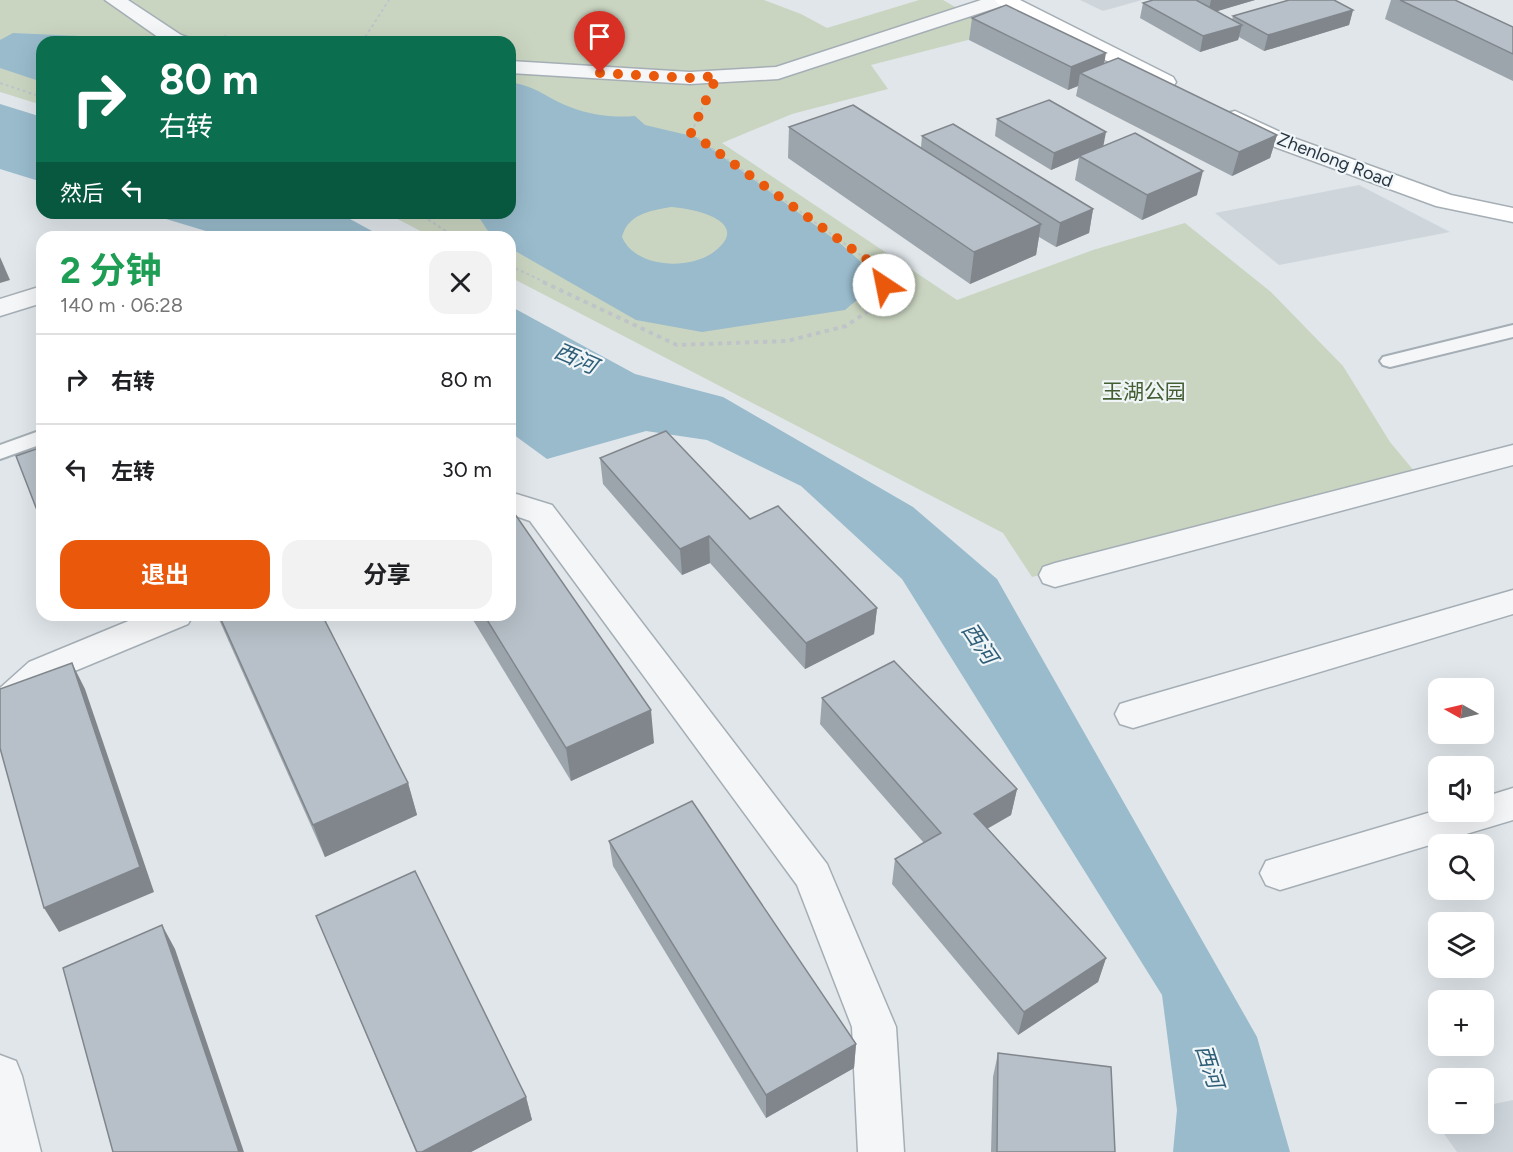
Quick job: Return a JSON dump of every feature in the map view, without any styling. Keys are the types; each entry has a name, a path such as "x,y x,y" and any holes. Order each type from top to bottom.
{"main road":[{"path":"1003,0 1180,90"},
{"name":"Zhenlong Road","path":"1211,105 1283,142 1445,201 1513,214"}],"street":[{"path":"115,0 173,36"},
{"path":"516,67 690,78 778,74 1003,0"},
{"path":"0,308 36,296"},
{"path":"1055,574 1513,455"},
{"path":"516,505 542,513 813,876 874,1027 881,1152"},
{"path":"1133,714 1513,602"},
{"path":"0,710 41,671 162,621"},
{"path":"1280,873 1513,804"},
{"path":"0,1076 18,1152"}],"lane":[{"path":"1390,362 1513,331"},
{"path":"0,452 36,439"}],"path":[{"path":"366,36 388,0"},
{"path":"516,269 677,345 787,341 846,326 871,309 884,285 877,267 691,133 717,76"},
{"path":"0,83 36,95"},
{"path":"427,219 446,231"}],"shaded area":[{"path":"1080,0 1142,0 1103,11"},
{"path":"1359,185 1450,232 1279,265 1215,213"},
{"path":"1513,1100 1513,1152 1457,1152 1444,1134 1494,1134 1494,1104"}],"green space":[{"name":"玉湖公园","path":"0,0 764,0 801,14 827,28 919,0 943,0 999,32 871,65 888,89 792,114 722,143 957,300 1093,250 1185,223 1271,292 1343,366 1390,442 1420,478 1032,577 1003,533 516,280 516,231 420,231 398,219 516,219 516,36 36,36 36,103 0,92"}],"water":[{"path":"13,33 80,36 36,36 36,80 0,68 0,40"},
{"path":"516,84 578,110 619,117 635,116 645,125 696,137 842,245 870,270 864,294 845,310 702,332 636,320 516,251 516,231 488,231 480,219 516,219","holes":["671,207 692,210 715,218 723,224 727,232 725,241 715,251 692,262 678,264 651,260 638,255 622,237 629,223 641,215"]},
{"path":"0,104 36,115 36,180 0,169"},
{"path":"166,219 350,219 372,231 206,231"},
{"name":"西河","path":"516,309 635,374 723,397 913,507 997,579 1257,1037 1290,1152 1173,1152 1177,1110 1162,995 902,579 801,486 707,440 646,431 547,459 516,436"}],"building":[{"path":"1153,0 1196,0 1242,25 1203,36 1143,3"},
{"path":"1289,0 1334,0 1353,10 1268,35 1233,16"},
{"path":"1400,0 1455,0 1513,27 1513,54"},
{"path":"1006,5 1106,53 1071,67 972,18"},
{"path":"1118,58 1277,135 1239,152 1080,73"},
{"path":"1049,100 1106,132 1054,153 997,119"},
{"path":"853,105 1041,224 974,252 789,127"},
{"path":"953,124 1093,209 1060,223 922,136"},
{"path":"1135,133 1203,171 1147,195 1079,156"},
{"path":"666,431 750,519 778,506 877,608 806,643 709,536 680,549 600,458"},
{"path":"36,449 36,508 16,456"},
{"path":"516,516 651,710 566,748 488,621 516,621"},
{"path":"222,621 325,621 408,783 313,825"},
{"path":"894,661 1017,789 974,814 1106,958 1024,1012 895,859 941,833 822,698"},
{"path":"72,663 140,867 44,908 0,748 0,689"},
{"path":"692,801 856,1044 766,1095 609,841"},
{"path":"415,871 526,1097 422,1152 417,1152 316,916"},
{"path":"162,925 239,1152 113,1152 63,968"},
{"path":"998,1053 1111,1067 1115,1152 997,1152"}],"route":[{"path":"600,73 690,78 717,76 691,133 877,267 884,285"}]}
